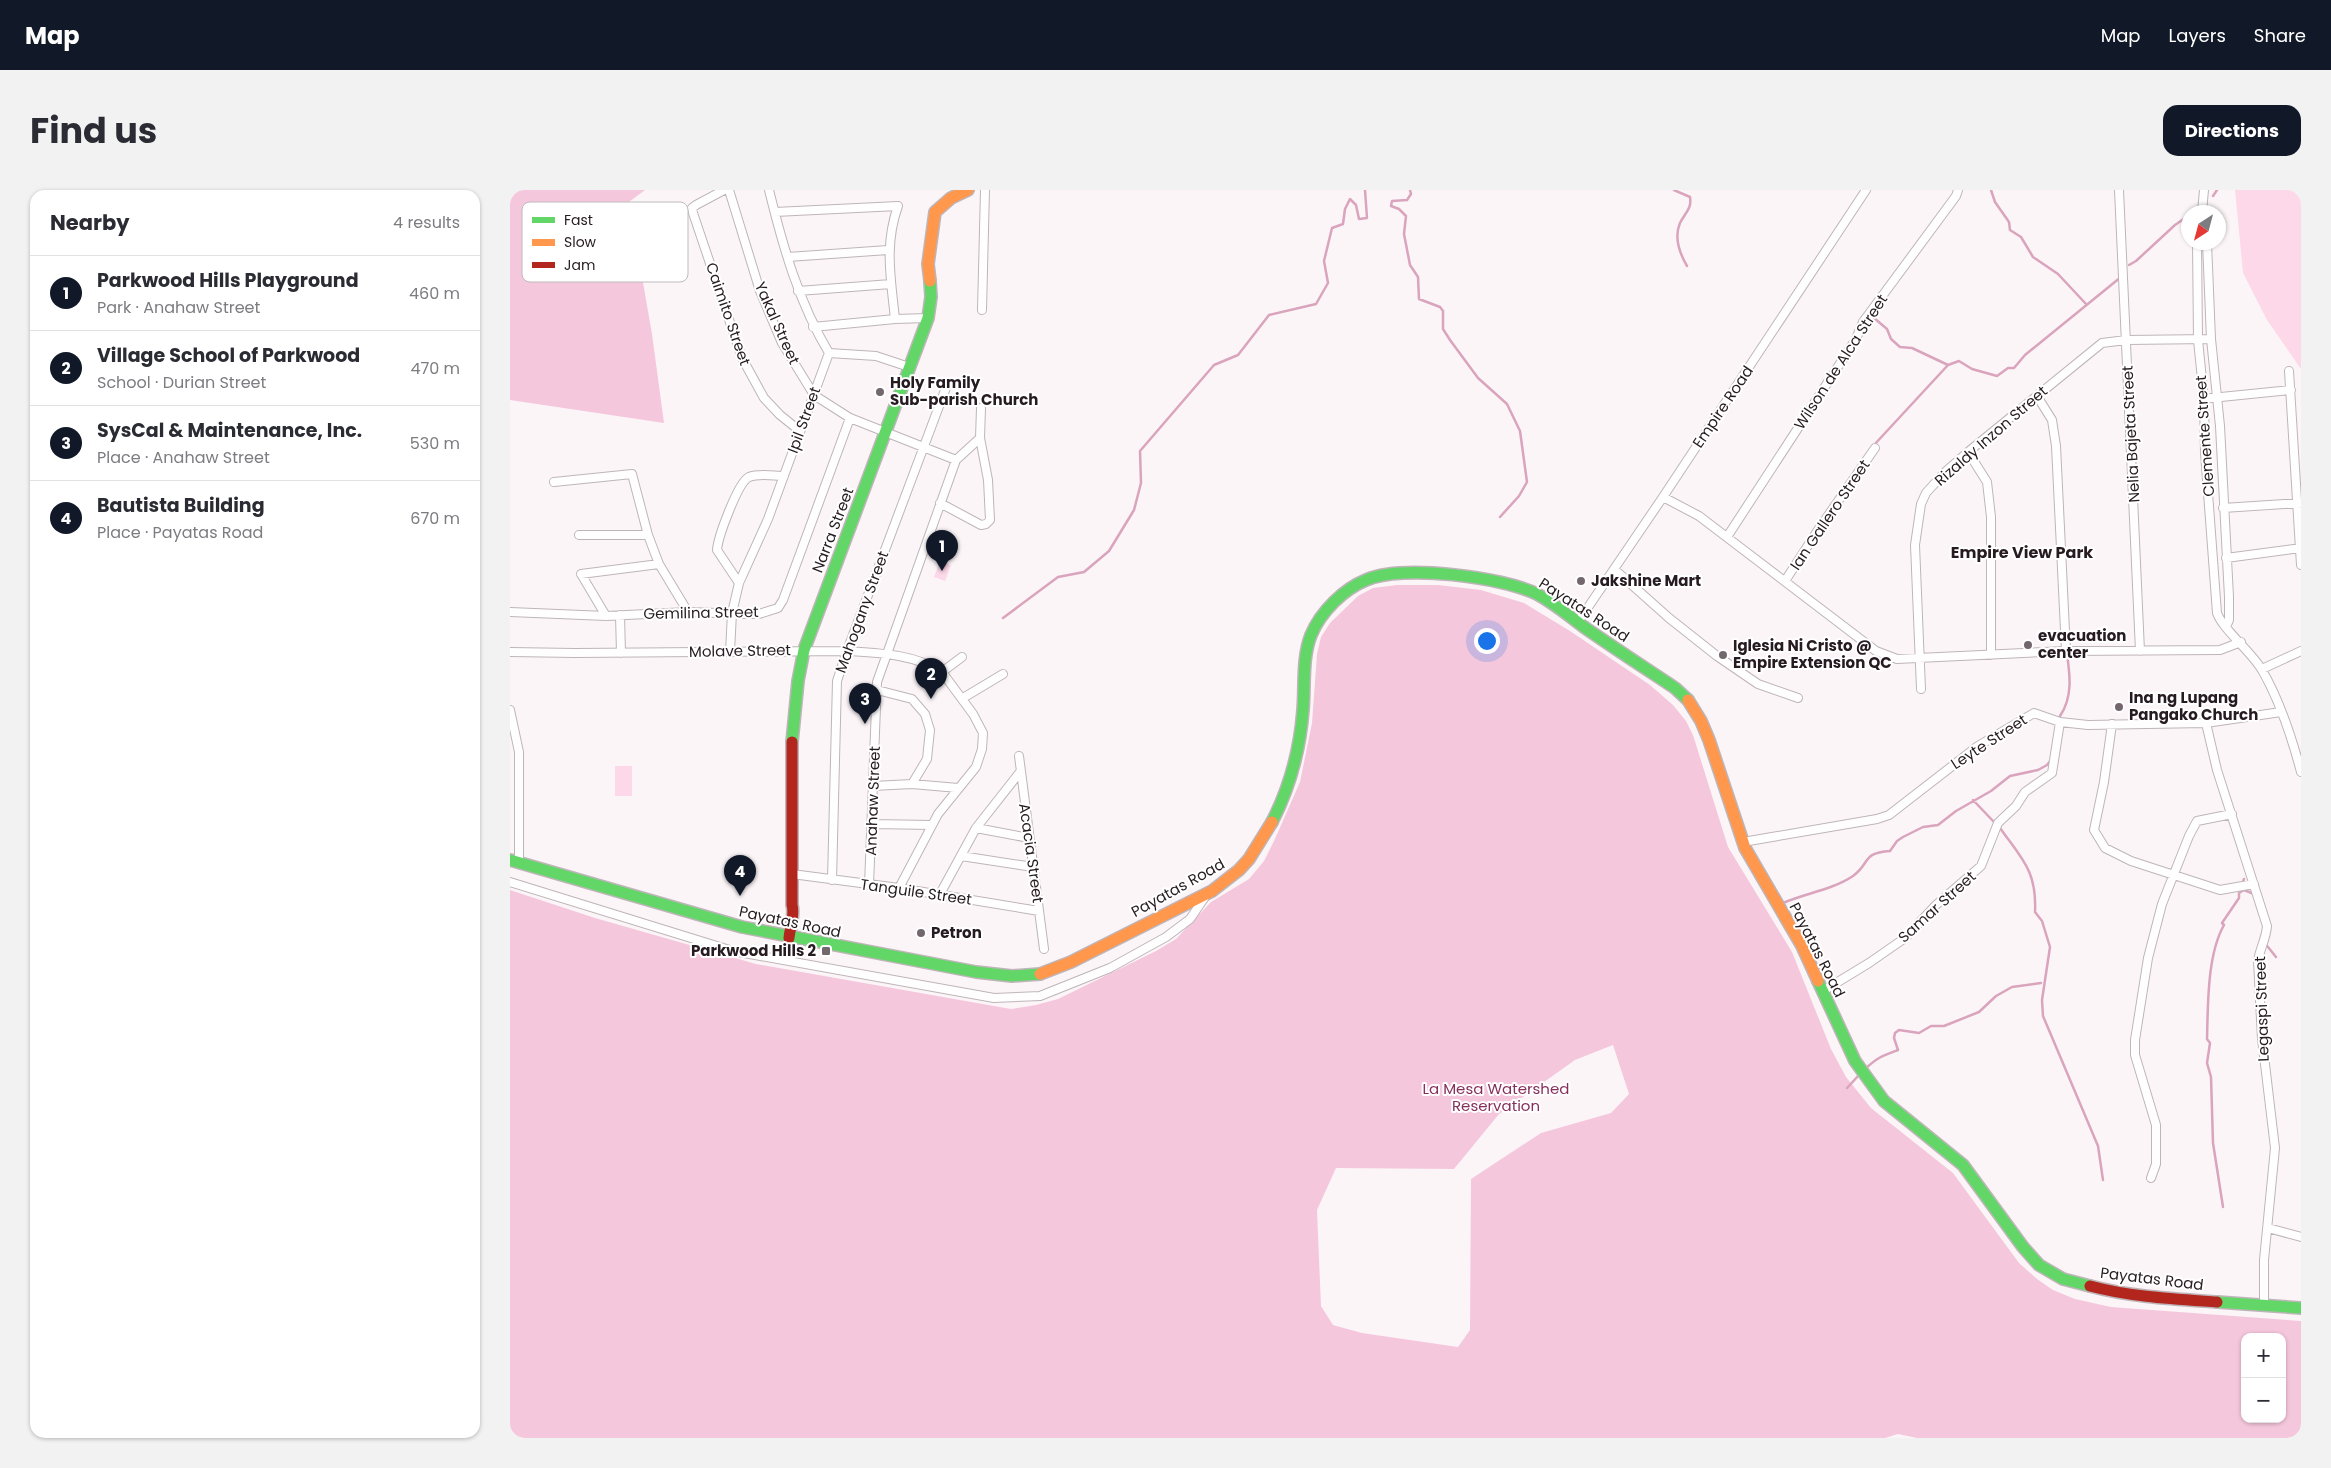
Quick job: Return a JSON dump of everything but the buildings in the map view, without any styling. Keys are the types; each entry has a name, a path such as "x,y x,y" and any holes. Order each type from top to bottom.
{"main road":[{"name":"Narra Street","path":"789,938 790,922 794,911 792,905 792,766 796,692 804,650 928,318 931,297 928,264 935,212 950,198 968,190"},
{"name":"Payatas Road","path":"515,862 705,918 789,938 941,967 992,974 1030,976 1064,964 1208,892 1235,874 1248,861 1283,800 1298,750 1308,642 1322,616 1344,593 1361,582 1378,576 1439,575 1515,586 1536,594 1675,688 1688,700 1701,721 1709,740 1748,855 1802,946 1845,1043 1876,1093 1963,1166 2023,1247 2046,1271 2063,1279 2113,1292 2301,1308"}],"street":[{"name":"Caimito Street","path":"724,190 692,208 742,358 764,398 780,415 800,431"},
{"name":"Yakal Street","path":"728,190 760,291 782,343 814,395 850,418 956,460"},
{"path":"769,190 798,291 813,327 829,354 876,356 909,367"},
{"path":"982,310 984,190"},
{"name":"Empire Road","path":"1578,622 1866,190"},
{"name":"Wilson de Alca Street","path":"1727,537 1856,339 1863,322 1956,196 1958,190"},
{"name":"Nelia Bajeta Street","path":"2119,190 2140,651"},
{"path":"2203,205 2204,190"},
{"path":"774,212 898,206 889,233 888,250 895,319"},
{"path":"788,257 888,250"},
{"name":"Clemente Street","path":"2198,250 2198,340 2204,399 2217,613 2220,622 2241,642 2262,669 2281,712 2301,772"},
{"name":"Clemente Street","path":"2207,250 2215,397 2220,426 2229,620 2226,627"},
{"path":"798,291 891,284"},
{"path":"813,327 895,319 928,318"},
{"name":"Rizaldy Inzon Street","path":"1921,689 1915,560 1917,527 1921,504 1926,493 1944,473 1968,452 2102,343 2126,340 2211,339"},
{"name":"Ipil Street","path":"730,652 732,613 739,583 768,519 829,354"},
{"path":"2289,371 2299,503 2301,564"},
{"name":"Mahogany Street","path":"832,880 837,682 847,650 946,385"},
{"path":"2204,399 2291,390"},
{"path":"2038,395 2052,420 2056,446 2066,651"},
{"path":"940,503 981,525 986,524 990,520 988,480 980,438 981,408"},
{"name":"Gemilina Street","path":"510,612 606,616 688,612 766,612 778,608 784,600 850,418"},
{"path":"956,460 980,438"},
{"name":"Ian Gallero Street","path":"1786,581 1818,530 1875,448"},
{"path":"1968,452 1987,482 1991,517 1991,655"},
{"name":"Anahaw Street","path":"869,885 877,682 956,460"},
{"path":"554,482 632,474 648,535 659,564 688,612"},
{"path":"739,583 717,550 741,485 747,478 755,476 784,476"},
{"path":"2209,495 2222,494"},
{"path":"1663,497 1699,516 1876,651 1897,659 2066,651 2220,650 2241,642"},
{"path":"2223,508 2299,503"},
{"path":"579,534 648,535"},
{"path":"2213,541 2225,541"},
{"path":"2226,558 2300,549"},
{"path":"606,616 580,574 659,564"},
{"path":"1614,569 1669,618 1716,656 1758,684 1798,698"},
{"path":"620,615 621,653"},
{"name":"Molave Street","path":"510,652 621,653 847,650 888,654 929,663 942,672"},
{"path":"2262,669 2301,651"},
{"path":"899,888 932,825 958,788 976,767 982,749 983,733 962,698 942,672 962,657"},
{"path":"962,698 1003,674"},
{"path":"877,690 912,698 925,714 930,730 927,759 912,784"},
{"path":"510,710 519,752 515,862"},
{"name":"Leyte Street","path":"1743,842 1877,819 1889,815 1978,746 2034,713 2060,722 2088,725 2206,723 2281,712"},
{"name":"Samar Street","path":"1822,991 1869,963 1905,938 1936,905 1981,866 1998,823 2016,806 2025,792 2052,773 2060,722"},
{"name":"Legaspi Street","path":"2206,723 2217,770 2268,926 2266,938 2260,948 2258,961 2262,1039 2275,1148 2264,1260 2264,1306"},
{"path":"2112,724 2104,782 2094,830 2105,848 2112,853 2220,890 2254,884"},
{"name":"Acacia Street","path":"1019,756 1044,949"},
{"path":"940,894 976,828 1020,772"},
{"path":"873,786 912,784 958,788"},
{"path":"2151,1178 2156,1164 2156,1125 2135,1055 2135,1040 2148,958 2162,904 2189,836 2197,821 2232,814"},
{"path":"872,824 932,825"},
{"path":"976,828 1030,838"},
{"path":"961,856 1033,867"},
{"name":"Tanguile Street","path":"792,874 940,894 1040,911"},
{"path":"510,882 733,951 994,998 1040,996 1110,968 1166,937 1190,919 1208,892"},
{"path":"2268,1228 2301,1237"}],"shaded area":[{"path":"2235,190 2301,190 2301,369 2267,320 2243,273"},
{"path":"940,561 951,565 945,581 934,577"},
{"path":"615,766 632,766 632,796 615,796"}],"green space":[{"path":"510,190 645,190 629,202 522,202 522,282 643,282 664,423 510,400"},
{"name":"La Mesa Watershed Reservation","path":"1397,585 1438,585 1481,590 1524,603 1570,631 1650,685 1673,705 1686,721 1693,735 1728,847 1792,952 1831,1049 1846,1077 1871,1108 1953,1173 2019,1263 2053,1290 2075,1299 2111,1307 2301,1321 2301,1438 1917,1438 1898,1434 1885,1438 510,1438 510,890 595,918 756,964 1011,1009 1058,999 1156,951 1176,939 1211,902 1249,879 1264,861 1300,782 1312,723 1317,654 1321,637 1330,623 1358,596 1373,588","holes":["1613,1045 1629,1094 1611,1113 1541,1133 1471,1179 1470,1330 1458,1347 1362,1333 1333,1325 1321,1306 1317,1210 1336,1168 1454,1169 1499,1114 1575,1060"]}],"waterway":[{"path":"1003,618 1058,577 1084,572 1109,551 1134,510 1141,483 1140,451 1214,365 1238,355 1269,315 1316,304 1328,283 1324,261 1332,228 1343,224 1345,209 1350,199 1356,205 1359,219 1367,218 1365,190"},
{"path":"1410,190 1411,194 1407,200 1392,201 1391,206 1399,209 1406,216 1404,234 1410,265 1418,277 1419,299 1440,307 1443,311 1443,329 1450,340 1478,378 1507,404 1520,431 1527,482 1519,496 1500,517"},
{"path":"1674,190 1690,197 1689,208 1678,228 1680,251 1687,266"},
{"path":"1991,190 1995,202 2009,222 2010,230 2021,237 2033,257 2058,274 2086,304"},
{"path":"2213,196 2217,190"},
{"path":"2129,265 2181,221"},
{"path":"1874,318 1887,329 1891,339 1900,347 1912,348 1948,365 1959,361 1972,369 1997,376 2008,368 2014,368 2025,355 2121,277"},
{"path":"1874,445 1948,365"},
{"path":"2060,716 2067,701 2070,686 2067,654"},
{"path":"1783,903 1845,881 1859,871 1870,856 1890,851 1897,841 1923,827 1938,825 1956,811 1991,791 2010,776 2038,770 2047,765 2051,760"},
{"path":"1973,800 1994,822"},
{"path":"2000,828 2021,857 2031,876 2035,898 2035,912 2042,921 2050,947 2042,1000 2043,1016 2098,1146 2103,1180"},
{"path":"2223,1207 2213,1143 2211,1077 2207,1063 2210,1043 2207,1039 2211,965 2218,937 2224,925 2222,923 2239,898 2239,893 2244,890 2254,894"},
{"path":"2264,942 2276,957"},
{"path":"1865,1069 1880,1057 1898,1050 1894,1038 1895,1033 1899,1030 1919,1033 1931,1026 1944,1026 1979,1012 1996,996 2012,987 2041,983"},
{"path":"1847,1088 1859,1075"}],"traffic: fast":[{"path":"792,742 798,681 804,650 928,318 931,297 930,281"},
{"path":"1272,822 1284,795 1297,753 1303,710 1306,653 1315,626 1327,609 1342,595 1366,580 1383,575 1427,573 1477,578 1501,582 1537,594 1675,688 1688,700"},
{"path":"510,860 742,927 976,972 1012,976 1040,974"},
{"path":"1818,981 1855,1061 1884,1101 1963,1165 2023,1247 2039,1265 2063,1279 2090,1286"},
{"path":"2217,1302 2301,1308"}],"traffic: slow":[{"path":"930,281 928,264 935,212 951,198 968,190"},
{"path":"1688,700 1701,721 1709,740 1745,848 1802,946 1818,981"},
{"path":"1040,974 1071,962 1212,891 1239,870 1249,859 1272,822"}],"traffic: jam":[{"path":"789,938 793,913 792,742"},
{"path":"2090,1286 2137,1295 2217,1302"}],"place":[{"name":"Holy Family Sub-parish Church","path":"880,392"},
{"name":"Parkwood Hills Playground","path":"942,571"},
{"name":"Jakshine Mart","path":"1581,581"},
{"name":"evacuation center","path":"2028,645"},
{"name":"Iglesia Ni Cristo @ Empire Extension QC","path":"1723,655"},
{"name":"Village School of Parkwood","path":"931,699"},
{"name":"Ina ng Lupang Pangako Church","path":"2119,707"},
{"name":"SysCal & Maintenance, Inc.","path":"865,724"},
{"name":"Bautista Building","path":"740,896"},
{"name":"Petron","path":"921,933"},
{"name":"Parkwood Hills 2","path":"826,951"}],"district":[{"name":"Empire View Park","path":"2022,552"}]}
